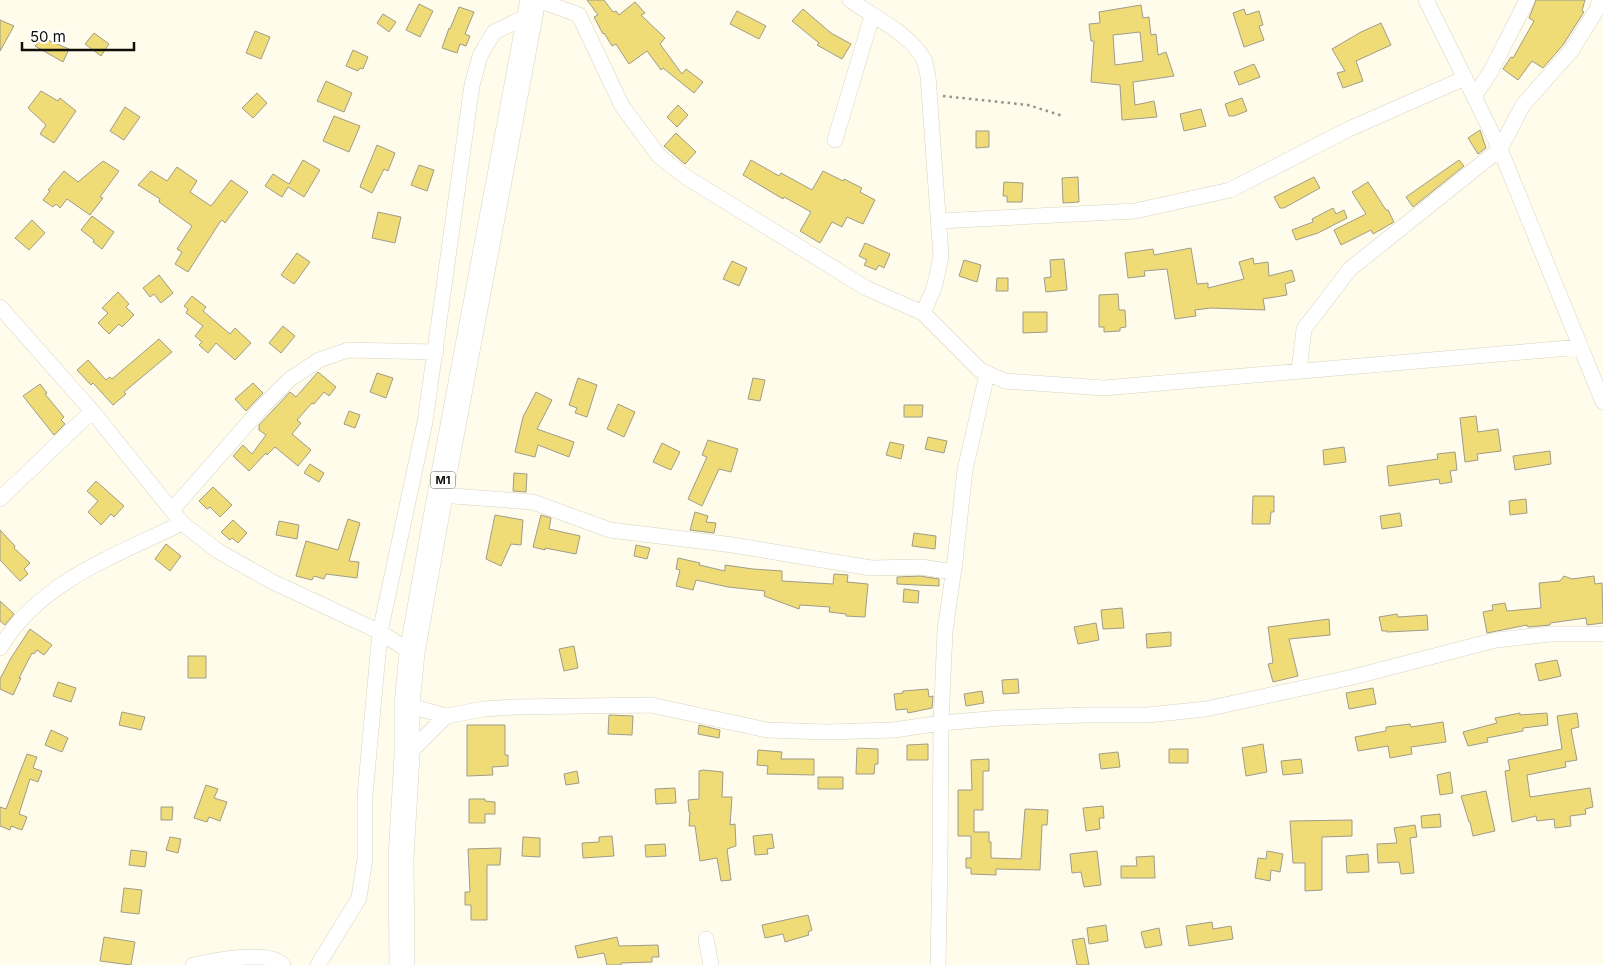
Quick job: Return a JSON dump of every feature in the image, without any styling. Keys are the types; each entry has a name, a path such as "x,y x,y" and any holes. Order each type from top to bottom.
{"highway":[{"name":"M1","path":"402,965 401,858 407,705 412,653 440,495 534,5"}],"street":[{"path":"571,0 622,106 659,156 702,187 866,288 923,313 980,370 1005,381 1104,388 1581,346"},
{"path":"850,0 900,33 924,60 928,76 941,257 938,273 923,313"},
{"path":"1426,0 1500,148 1602,398"},
{"path":"1474,96 1491,71 1527,0"},
{"path":"1299,371 1304,330 1350,269 1500,148 1523,106 1571,51 1596,11 1600,0"},
{"path":"318,965 359,898 365,858 365,795 380,632 425,422 472,85 480,56 494,32 534,5 579,15"},
{"path":"834,140 872,16"},
{"path":"939,221 1135,211 1230,190 1349,129 1465,78"},
{"path":"0,307 92,411 182,523 218,550 271,581 380,632 412,653"},
{"path":"172,510 264,404 290,378 319,360 348,350 436,352"},
{"path":"938,965 941,723 945,631 965,470 987,374"},
{"path":"0,499 92,411"},
{"path":"440,495 533,502 610,530 733,545 871,568 920,567 953,572"},
{"path":"0,648 23,616 54,589 83,570 182,523"},
{"path":"407,705 446,716 484,709 515,707 651,705 767,730 827,732 885,730 941,723 1019,718 1148,715 1206,709 1353,677 1496,640 1551,634 1603,634"},
{"path":"406,755 446,716"},
{"path":"706,939 711,965"},
{"path":"193,965 238,958 263,957 280,962 283,965"}],"path":[{"path":"929,95 1028,105 1062,116"}],"building":[{"path":"587,0 604,0 613,12 616,11 619,15 635,2 645,13 641,15 665,38 660,44 682,74 686,69 703,82 694,93 663,68 661,70 647,51 629,64 616,44 612,46 603,34 594,17 598,15"},
{"path":"1536,0 1585,0 1582,11 1584,12 1563,45 1543,68 1532,61 1518,80 1503,69 1511,57 1513,58 1534,21 1529,18"},
{"path":"419,4 433,11 420,37 406,30"},
{"path":"1141,5 1143,18 1149,17 1151,35 1156,34 1158,55 1166,52 1174,76 1133,82 1135,105 1154,101 1157,117 1122,120 1120,85 1091,82 1094,41 1091,41 1089,24 1100,23 1099,12","holes":["1140,32 1143,61 1115,65 1113,35"]},
{"path":"459,7 474,12 465,34 470,36 466,46 460,44 457,53 442,48"},
{"path":"803,9 831,33 851,44 842,59 817,45 819,43 792,21"},
{"path":"1244,9 1246,15 1259,11 1263,25 1259,26 1264,40 1244,47 1233,13"},
{"path":"737,11 766,26 759,39 730,24"},
{"path":"383,14 396,22 389,32 377,23"},
{"path":"0,20 14,26 0,51"},
{"path":"1381,23 1391,45 1356,61 1363,81 1343,88 1337,73 1345,71 1332,49"},
{"path":"255,31 270,37 261,59 246,53"},
{"path":"94,33 109,44 101,56 85,44"},
{"path":"43,38 69,49 63,62 35,46"},
{"path":"353,50 368,57 363,69 360,68 358,71 346,66"},
{"path":"1254,64 1260,77 1239,85 1234,72"},
{"path":"326,81 352,93 344,112 317,101"},
{"path":"41,91 58,101 60,98 76,111 54,143 40,134 46,125 28,108"},
{"path":"257,93 267,103 253,118 242,108"},
{"path":"1242,98 1247,111 1229,116 1225,104"},
{"path":"678,105 688,115 677,127 667,117"},
{"path":"125,107 140,117 124,140 110,131"},
{"path":"1201,109 1206,126 1184,131 1180,114"},
{"path":"334,116 360,126 349,152 323,141"},
{"path":"1480,130 1486,148 1478,154 1468,138"},
{"path":"976,131 989,131 989,147 976,148"},
{"path":"676,133 696,152 685,164 664,146"},
{"path":"377,145 395,153 388,171 384,169 372,193 360,187"},
{"path":"303,160 320,170 304,197 288,187 282,197 265,186 273,174 289,184"},
{"path":"751,160 779,176 781,173 812,190 823,171 862,188 860,192 875,200 863,224 847,217 842,227 832,222 820,243 800,231 811,212 784,197 783,199 743,175"},
{"path":"1459,160 1464,166 1413,207 1406,197"},
{"path":"103,161 119,171 100,197 103,198 90,215 67,199 60,208 56,204 53,207 43,200 50,191 48,190 64,171 78,182"},
{"path":"419,165 434,170 427,191 411,185"},
{"path":"177,167 197,181 190,192 211,206 231,180 248,192 225,223 222,220 220,222 188,272 175,264 182,252 177,249 192,226 159,202 160,199 138,185 151,171 167,181"},
{"path":"1078,177 1079,202 1063,203 1062,178"},
{"path":"1314,177 1320,188 1284,208 1280,208 1274,197"},
{"path":"1004,182 1023,183 1022,202 1007,202 1007,196 1003,196"},
{"path":"1368,182 1386,210 1388,210 1394,222 1373,234 1371,230 1341,245 1334,230 1366,214 1352,192"},
{"path":"1333,208 1336,214 1344,210 1347,218 1318,233 1296,240 1292,230 1313,222 1312,219"},
{"path":"378,212 401,217 395,243 372,238"},
{"path":"92,216 114,232 102,249 81,230"},
{"path":"32,220 45,233 29,250 15,238"},
{"path":"865,243 890,254 884,268 879,265 876,270 864,265 867,260 859,256"},
{"path":"1191,248 1197,284 1208,283 1208,288 1244,279 1239,262 1253,258 1254,264 1268,262 1269,276 1292,270 1295,281 1285,284 1287,295 1263,299 1265,310 1211,308 1195,310 1196,316 1175,319 1167,269 1144,271 1145,276 1128,278 1125,253 1153,249 1154,255"},
{"path":"297,253 310,262 294,284 281,275"},
{"path":"1064,259 1067,290 1046,292 1044,278 1051,277 1050,260"},
{"path":"964,260 981,265 977,282 959,276"},
{"path":"732,261 747,268 739,286 723,279"},
{"path":"159,275 173,293 161,303 154,294 150,297 143,288"},
{"path":"997,278 1008,278 1008,291 996,291"},
{"path":"118,292 129,304 126,307 134,315 122,327 119,324 109,334 98,323 108,313 102,308"},
{"path":"1118,294 1119,310 1125,310 1126,327 1120,328 1120,331 1104,332 1104,327 1099,327 1099,295"},
{"path":"192,296 206,307 203,311 230,334 235,328 251,343 235,360 216,343 208,353 199,345 202,342 195,336 203,326 186,313 188,309 184,306"},
{"path":"1023,312 1047,312 1047,332 1023,333"},
{"path":"283,326 295,336 281,353 269,343"},
{"path":"159,339 172,352 124,392 126,394 113,405 93,383 91,385 77,370 88,360 106,380 110,377 112,379"},
{"path":"318,372 336,387 329,396 324,392 314,404 312,403 297,420 301,423 292,434 311,450 298,466 275,447 267,455 266,453 249,471 233,456 243,445 252,454 266,435 259,430 259,425 290,392 296,397"},
{"path":"377,373 393,378 386,398 370,392"},
{"path":"578,378 597,385 587,417 575,413 577,408 569,405"},
{"path":"753,378 765,380 760,401 748,399"},
{"path":"253,383 263,393 246,411 235,399"},
{"path":"40,384 47,393 45,394 64,417 61,420 65,424 54,435 23,396"},
{"path":"536,392 552,400 537,429 574,442 569,457 538,445 535,457 515,452 523,417"},
{"path":"618,404 635,412 624,437 607,429"},
{"path":"904,405 923,405 922,417 904,417"},
{"path":"349,411 360,415 355,428 344,424"},
{"path":"1476,416 1478,432 1498,429 1501,451 1477,454 1478,460 1465,462 1460,418"},
{"path":"928,437 947,441 944,453 925,449"},
{"path":"708,440 738,449 731,472 719,469 702,506 688,499 707,457 702,455"},
{"path":"890,442 904,445 901,459 886,455"},
{"path":"662,443 680,452 671,470 653,462"},
{"path":"1344,447 1346,462 1324,465 1323,450"},
{"path":"1550,451 1551,464 1515,470 1513,456"},
{"path":"1455,452 1457,470 1450,471 1452,482 1440,484 1439,479 1389,486 1387,466 1438,459 1437,454"},
{"path":"310,464 324,473 319,482 304,473"},
{"path":"514,473 527,474 526,492 513,491"},
{"path":"96,481 124,506 114,517 111,514 101,525 88,512 98,501 87,491"},
{"path":"213,487 232,505 220,517 210,507 207,509 199,501"},
{"path":"1253,496 1274,496 1274,512 1271,512 1270,524 1252,524"},
{"path":"1526,499 1527,513 1510,515 1509,501"},
{"path":"695,512 708,516 706,522 716,523 714,533 690,530"},
{"path":"1400,513 1402,526 1382,529 1380,516"},
{"path":"495,515 523,520 521,545 511,544 501,566 486,559"},
{"path":"541,515 551,518 549,529 580,536 576,554 533,547"},
{"path":"348,519 360,523 349,561 359,562 357,578 326,574 324,579 314,576 312,580 296,576 306,541 338,550"},
{"path":"233,520 247,533 238,543 232,538 230,540 221,532"},
{"path":"279,521 299,525 297,539 276,535"},
{"path":"0,530 15,546 14,548 30,563 24,569 28,574 20,581 0,560"},
{"path":"914,533 936,536 935,549 912,546"},
{"path":"166,544 181,556 170,571 155,559"},
{"path":"636,545 650,548 647,559 634,556"},
{"path":"678,558 725,571 725,565 782,571 782,581 833,584 834,574 848,575 847,582 868,584 865,617 846,616 846,614 829,612 830,607 800,605 799,609 764,596 765,591 728,587 696,580 693,590 676,586 680,570 676,569"},
{"path":"920,576 939,579 939,586 897,584 897,577"},
{"path":"1564,576 1572,579 1594,576 1595,584 1602,583 1603,623 1587,625 1586,618 1550,623 1550,625 1528,627 1527,625 1487,633 1483,612 1493,610 1492,605 1505,603 1507,611 1541,608 1539,583 1560,581"},
{"path":"904,589 919,591 918,603 903,602"},
{"path":"0,601 14,614 5,625 0,621"},
{"path":"1122,608 1124,628 1103,629 1101,610"},
{"path":"1397,614 1398,617 1427,615 1428,630 1382,631 1379,617"},
{"path":"1329,619 1330,635 1289,639 1298,676 1273,682 1268,664 1273,663 1268,627"},
{"path":"1096,623 1099,640 1078,644 1074,627"},
{"path":"30,629 52,645 44,655 37,650 34,654 32,653 19,678 21,678 13,695 0,689 0,679"},
{"path":"1171,632 1171,646 1147,648 1146,634"},
{"path":"574,646 578,668 564,671 559,649"},
{"path":"188,656 206,656 206,678 188,678"},
{"path":"1557,660 1561,676 1539,681 1535,664"},
{"path":"1018,679 1019,693 1003,694 1002,680"},
{"path":"58,682 76,688 71,702 53,696"},
{"path":"1373,688 1376,704 1349,709 1346,693"},
{"path":"928,689 929,697 933,696 932,708 908,713 907,709 896,710 894,694 903,693 903,691"},
{"path":"982,691 984,703 966,706 964,694"},
{"path":"122,712 145,717 141,730 119,725"},
{"path":"1520,713 1520,715 1547,713 1548,725 1523,728 1523,731 1487,738 1488,742 1468,746 1463,732 1497,723 1495,718"},
{"path":"1577,713 1579,727 1571,729 1577,760 1565,762 1566,767 1527,775 1530,797 1590,788 1593,807 1585,809 1586,814 1570,816 1571,826 1555,828 1554,819 1537,821 1536,816 1512,822 1505,771 1510,770 1508,760 1562,749 1557,716"},
{"path":"609,715 633,716 632,735 608,734"},
{"path":"1443,722 1446,742 1411,747 1412,754 1390,758 1388,746 1358,751 1355,737 1386,731 1386,727 1410,724 1411,727"},
{"path":"467,725 505,725 505,755 508,755 508,766 492,767 493,775 467,776"},
{"path":"699,725 720,730 719,738 698,734"},
{"path":"51,730 68,738 62,752 45,745"},
{"path":"928,744 928,760 907,760 907,745"},
{"path":"1263,744 1267,772 1246,776 1242,748"},
{"path":"857,748 878,749 878,764 875,764 874,774 856,774"},
{"path":"1169,749 1188,749 1188,763 1169,763"},
{"path":"758,750 782,752 781,759 814,759 814,775 767,774 768,766 757,765"},
{"path":"1118,752 1120,767 1101,769 1099,754"},
{"path":"27,754 37,757 33,768 42,771 38,782 30,779 19,814 27,817 22,830 11,826 10,830 0,826 0,807 6,809"},
{"path":"989,759 989,771 983,771 983,810 974,810 974,832 989,832 991,858 1021,859 1025,809 1048,810 1047,825 1042,825 1040,870 996,869 996,875 971,874 971,868 966,868 966,858 971,858 971,836 958,836 958,790 972,790 971,760"},
{"path":"1301,759 1303,773 1283,775 1281,761"},
{"path":"577,771 579,783 566,785 564,774"},
{"path":"699,771 723,772 722,797 732,797 730,825 735,824 736,846 727,849 731,880 721,881 717,858 700,861 695,826 689,826 690,812 688,800 699,799"},
{"path":"1450,772 1453,793 1440,795 1437,775"},
{"path":"818,777 843,777 843,789 818,789"},
{"path":"206,785 218,789 214,798 227,802 220,821 209,817 207,822 194,818"},
{"path":"675,788 676,803 656,804 655,789"},
{"path":"1486,791 1495,831 1473,836 1461,796"},
{"path":"469,799 485,799 485,801 495,802 495,814 485,814 485,823 469,823"},
{"path":"1103,806 1104,818 1099,818 1100,829 1086,831 1083,808"},
{"path":"161,807 173,807 172,820 161,820"},
{"path":"1440,814 1441,827 1422,828 1421,816"},
{"path":"1352,820 1352,836 1322,837 1322,890 1305,891 1305,863 1293,863 1290,821"},
{"path":"1415,825 1417,837 1410,838 1414,873 1401,874 1399,862 1378,863 1377,844 1397,843 1394,828"},
{"path":"772,834 774,848 767,849 768,854 755,855 753,836"},
{"path":"612,836 614,856 583,858 582,843 599,842 599,837"},
{"path":"170,837 181,839 178,853 166,850"},
{"path":"523,837 540,838 540,857 522,856"},
{"path":"665,844 666,856 646,857 645,845"},
{"path":"501,848 500,865 487,865 487,920 471,920 471,905 465,905 465,892 470,892 468,849"},
{"path":"131,850 147,852 145,867 129,865"},
{"path":"1097,851 1101,885 1084,887 1081,872 1072,873 1070,854"},
{"path":"1267,851 1283,854 1280,872 1271,870 1270,881 1255,878 1258,858 1266,859"},
{"path":"1368,854 1369,872 1347,873 1346,856"},
{"path":"1154,856 1155,878 1121,878 1121,866 1137,866 1136,857"},
{"path":"124,888 142,890 139,914 121,912"},
{"path":"808,915 812,930 808,932 809,935 785,942 783,934 765,938 762,925"},
{"path":"1212,922 1213,929 1231,926 1233,939 1189,946 1186,926"},
{"path":"1106,925 1108,941 1089,944 1087,928"},
{"path":"1159,928 1162,945 1145,948 1141,932"},
{"path":"104,937 135,942 131,965 100,961"},
{"path":"617,937 619,946 658,945 659,957 652,957 652,962 621,963 621,965 607,965 604,953 578,958 575,946"},
{"path":"1084,938 1089,965 1077,965 1072,940"}]}
